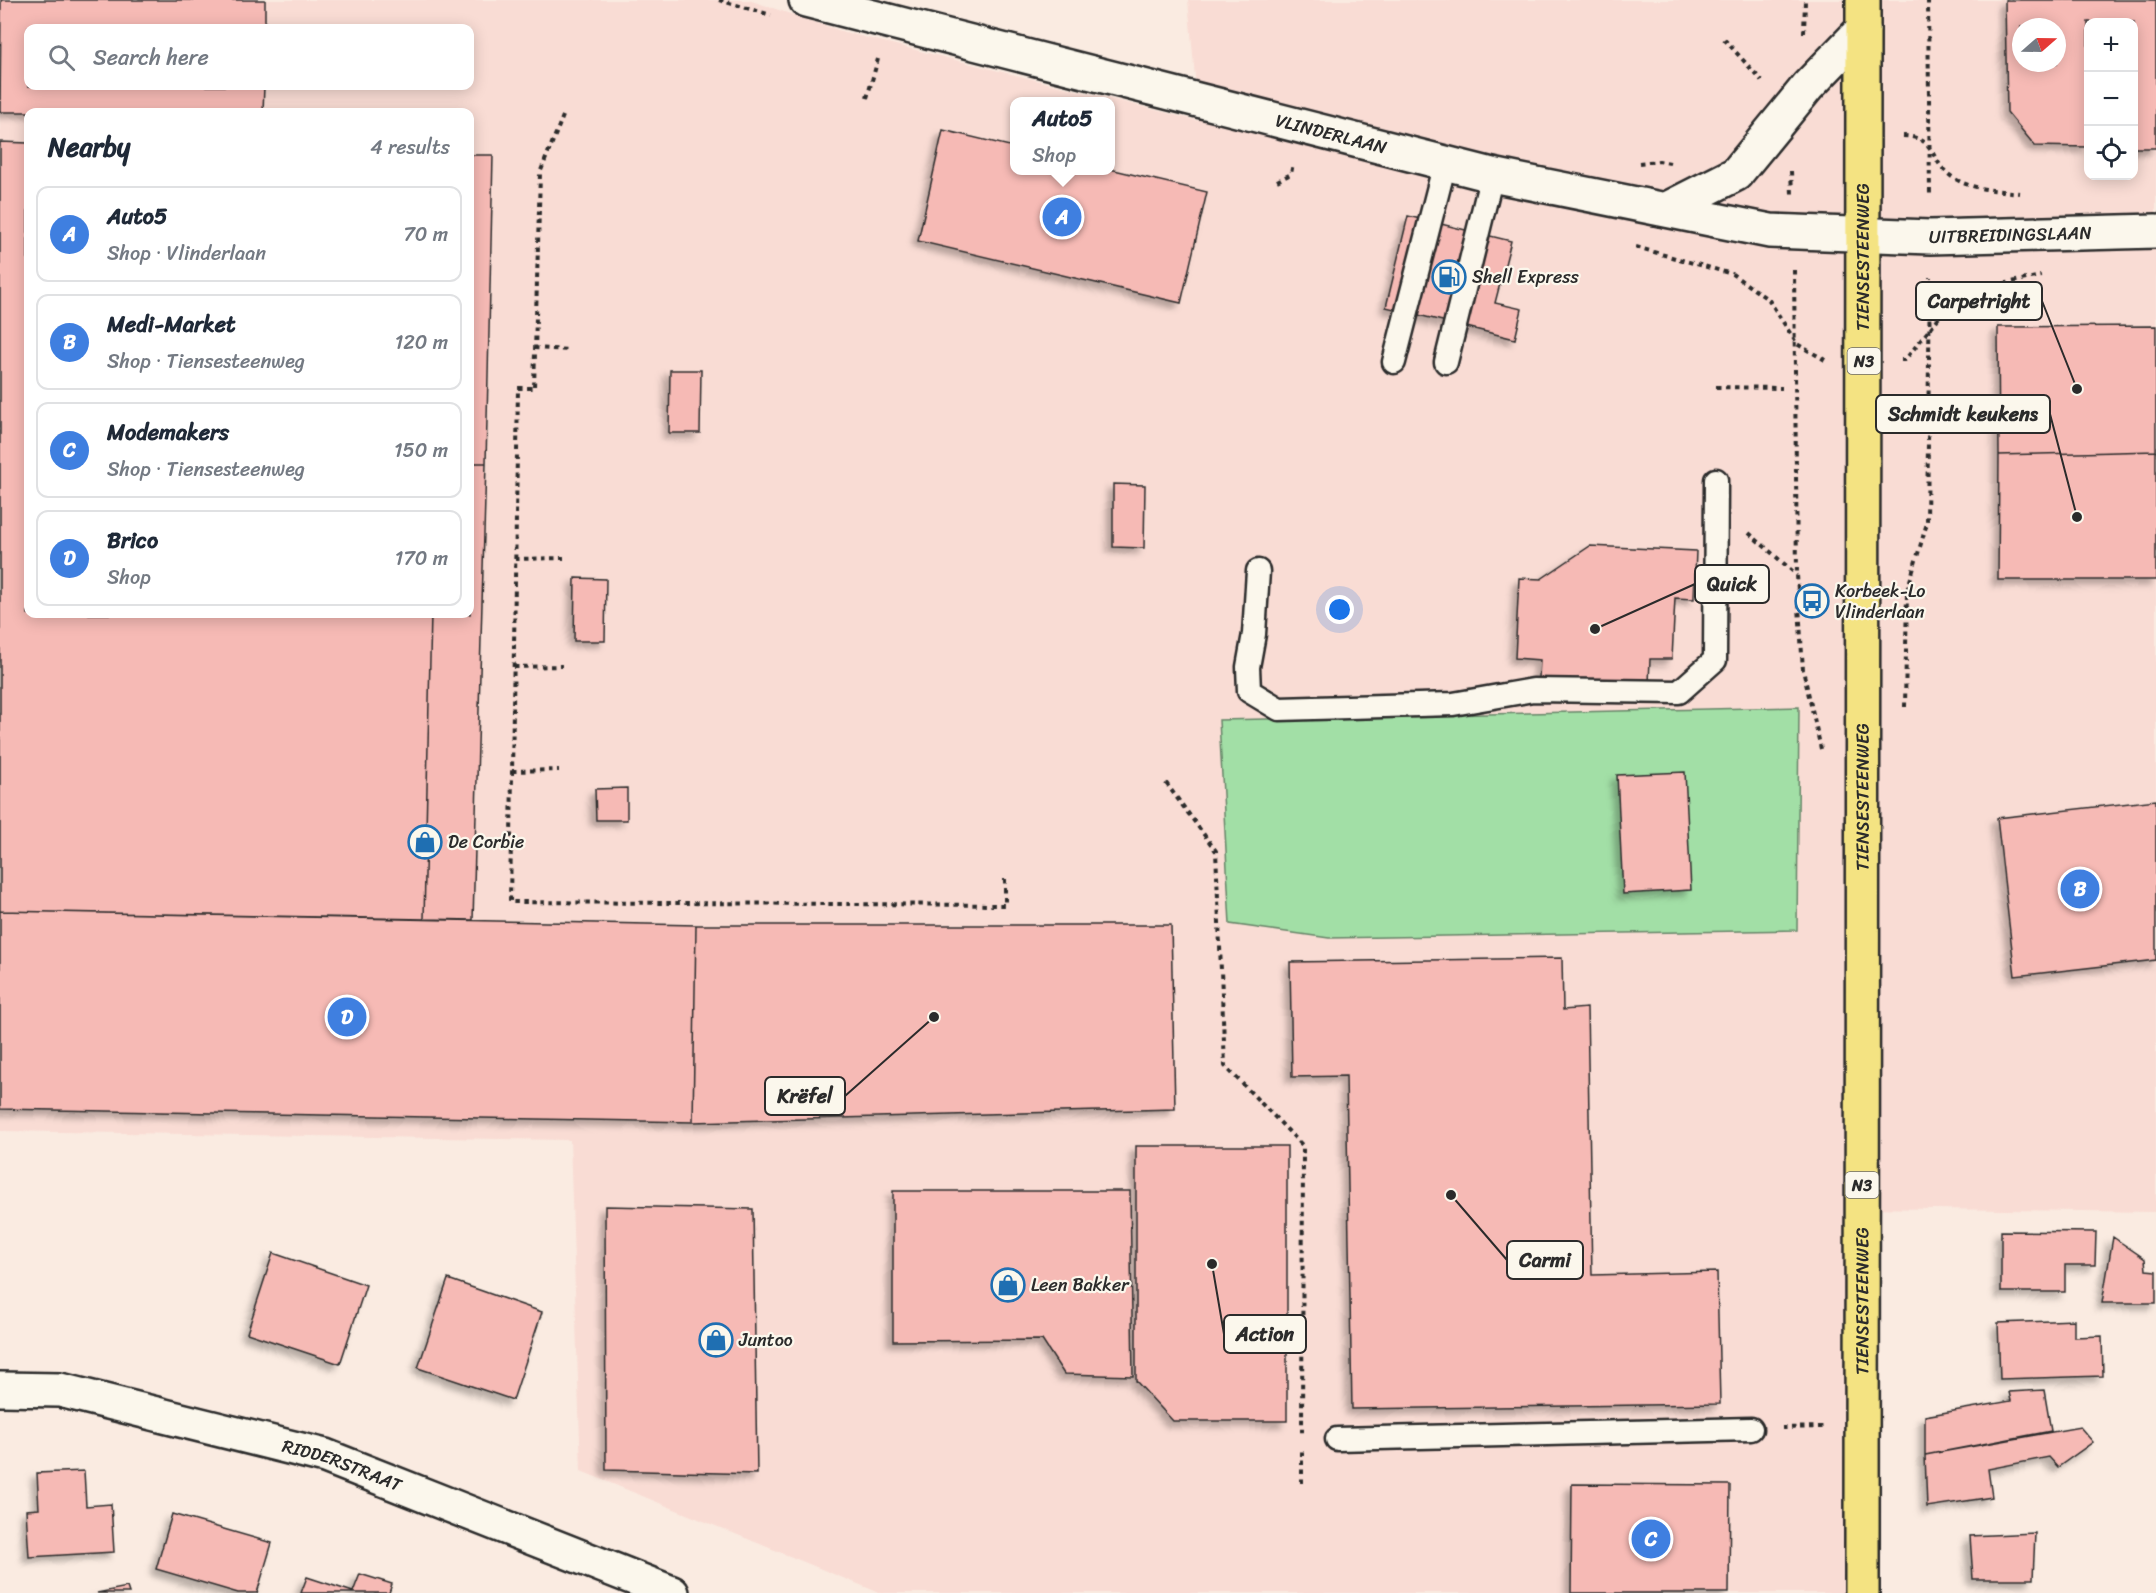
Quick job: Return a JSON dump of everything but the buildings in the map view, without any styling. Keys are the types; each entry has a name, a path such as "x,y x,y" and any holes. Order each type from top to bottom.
{"main road":[{"name":"TIENSESTEENWEG","path":"1862,1593 1863,14"}],"street":[{"name":"VLINDERLAAN","path":"806,0 1492,175 1770,231 1863,234"},
{"path":"1667,209 1736,174 1863,14"},
{"name":"UITBREIDINGSLAAN","path":"1863,234 1989,236 2156,231"},
{"name":"RIDDERSTRAAT","path":"0,1389 60,1390 325,1456 672,1593"}],"lane":[{"path":"1394,362 1445,163"},
{"path":"1446,362 1492,175"},
{"path":"1258,571 1254,634 1248,667 1249,690 1279,709 1453,704 1533,690 1679,692 1715,660 1716,480"},
{"path":"1337,1438 1751,1429"}],"path":[{"path":"719,0 727,2"},
{"path":"1804,40 1805,0"},
{"path":"1928,0 1930,184"},
{"path":"1725,39 1764,83"},
{"path":"867,98 879,55"},
{"path":"563,116 540,173 534,388 518,388 510,902 1005,905 1005,876"},
{"path":"1900,136 1911,136 1930,145 1946,171 1973,187"},
{"path":"1277,180 1291,174 1295,158"},
{"path":"1732,274 1769,300 1797,344 1826,360"},
{"path":"1794,281 1797,344 1797,575 1803,670 1821,760"},
{"path":"1898,360 1905,360 1952,301 1972,290"},
{"path":"1907,591 1927,523 1930,301"},
{"path":"534,348 568,350"},
{"path":"1716,387 1782,388"},
{"path":"1715,516 1732,517 1797,575"},
{"path":"515,559 564,558"},
{"path":"514,667 562,666"},
{"path":"512,771 559,770"},
{"path":"1166,783 1216,851 1225,1066 1303,1146 1302,1483"},
{"path":"1824,1415 1824,1427"},
{"path":"1751,1429 1862,1426"}],"shaded area":[{"path":"0,0 749,0 844,32 1103,97 1010,97 1010,175 1115,175 1115,100 1199,121 1188,0 2156,0 2156,1212 1862,1208 1862,1593 880,1593 581,1471 570,1140 0,1131"}],"green space":[{"path":"1799,707 1797,930 1329,938 1230,924 1219,720"}],"place":[{"name":"Auto5","path":"1062,217"},
{"name":"Shell Express","path":"1449,277"},
{"name":"Carpetright","path":"2077,389"},
{"name":"Schmidt keukens","path":"2077,517"},
{"name":"Korbeek-Lo Vlinderlaan","path":"1812,601"},
{"name":"Quick","path":"1595,629"},
{"name":"De Corbie","path":"425,842"},
{"name":"Medi-Market","path":"2080,889"},
{"name":"Brico","path":"347,1017"},
{"name":"Krëfel","path":"934,1017"},
{"name":"Carmi","path":"1451,1195"},
{"name":"Action","path":"1212,1264"},
{"name":"Leen Bakker","path":"1008,1285"},
{"name":"Juntoo","path":"716,1340"},
{"name":"Modemakers","path":"1651,1539"}]}
